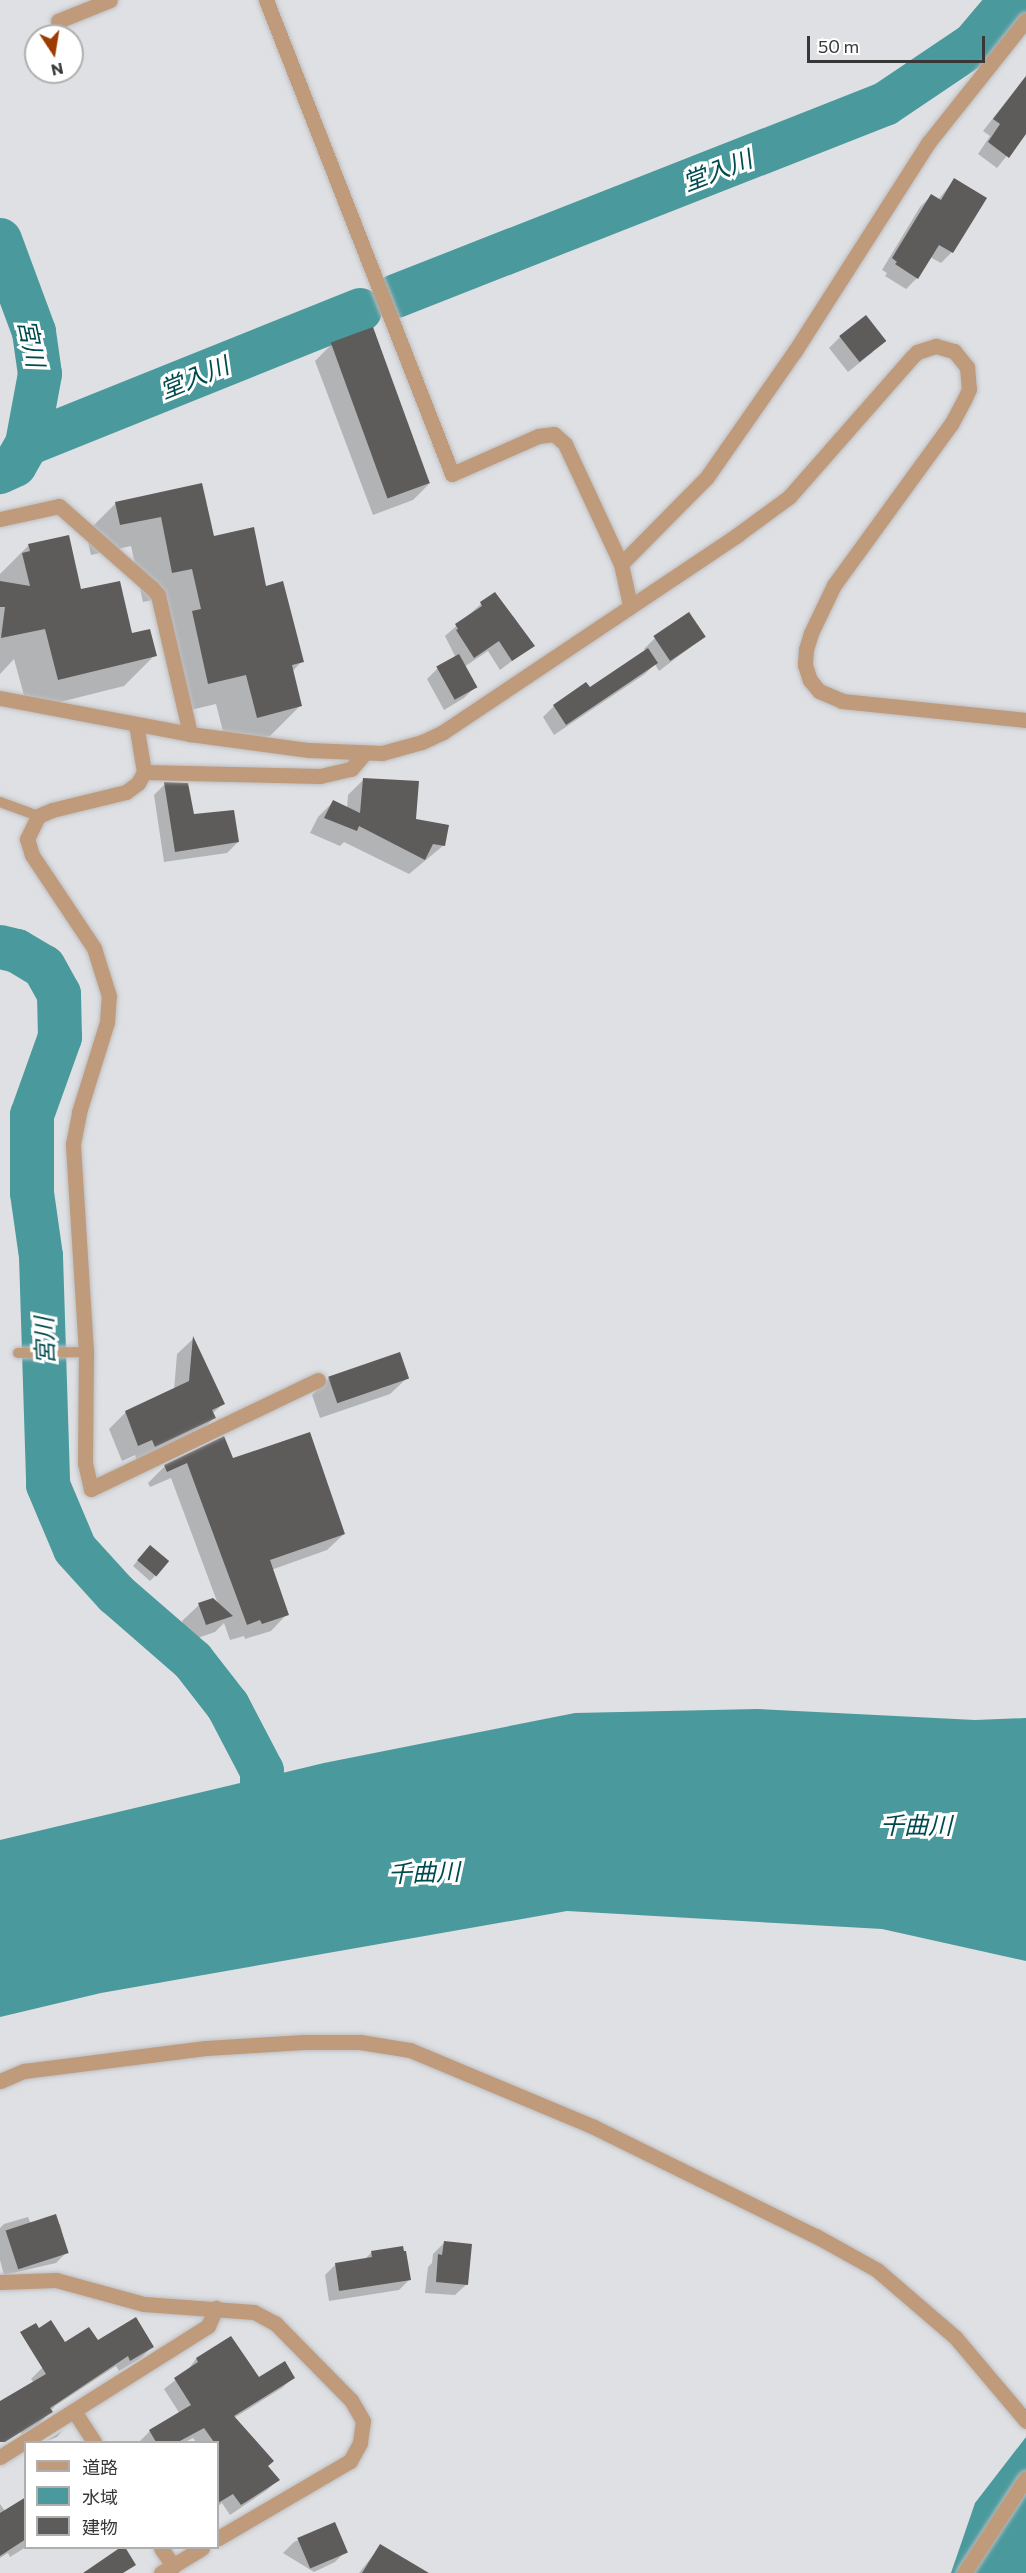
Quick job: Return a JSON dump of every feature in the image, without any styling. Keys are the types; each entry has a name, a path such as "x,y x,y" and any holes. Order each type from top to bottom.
{"street":[{"path":"58,21 110,0"},
{"path":"266,0 452,474 538,436 554,434 565,444 621,564 630,605"},
{"path":"621,564 707,477 795,351 928,143 1026,20"},
{"path":"0,698 190,734 309,750 364,754 404,748 443,732 789,497 911,358 917,352 936,346 954,351 967,367 969,389 951,424 834,585 811,633 806,649 805,665 810,680 819,691 842,701 1026,720"},
{"path":"0,519 59,506 152,588 158,596 190,734"},
{"path":"136,724 144,772 138,783 126,792 52,810 38,816 27,839 32,855 94,948 109,996 106,1022 79,1112 73,1144 86,1352 85,1462 91,1489 318,1380"},
{"path":"144,772 320,776 351,769 364,754"},
{"path":"0,2080 24,2071 206,2048 304,2042 360,2042 410,2050 594,2127 816,2236 877,2270 955,2337 1026,2421"},
{"path":"0,2282 56,2280 144,2304 254,2312 274,2323 351,2400 363,2421 360,2443 350,2461 219,2537"},
{"path":"26,2441 208,2326 216,2308"},
{"path":"74,2411 93,2441"},
{"path":"0,2457 24,2442"},
{"path":"964,2573 1026,2478"},
{"path":"162,2549 167,2569 199,2549"}],"lane":[{"path":"0,802 38,816"},
{"path":"23,1353 86,1352"}],"water":[{"name":"千曲川","path":"757,1709 975,1720 1026,1718 1026,1961 882,1929 567,1911 101,1993 0,2017 0,1840 324,1763 575,1713"},
{"path":"1026,2437 1026,2573 951,2573 975,2503"}],"building":[{"path":"1026,76 1026,134 1009,158 988,142 1000,124 993,119"},
{"path":"954,178 987,198 953,253 939,245 918,279 895,264 897,262 892,258 931,194 941,200"},
{"path":"866,315 886,341 860,362 839,336"},
{"path":"373,327 430,483 387,498 331,342"},
{"path":"202,483 214,536 254,527 266,586 283,581 304,662 292,665 302,706 257,718 246,675 208,684 192,611 201,609 192,569 172,573 161,517 120,525 115,502"},
{"path":"69,535 81,589 120,581 132,633 150,629 157,656 58,680 45,629 1,638 5,607 0,607 0,581 30,586 22,553 30,551 28,544"},
{"path":"495,592 535,646 512,661 499,641 474,658 456,630 458,629 455,624 482,606 480,602"},
{"path":"689,612 706,637 670,661 653,636"},
{"path":"648,648 658,663 566,725 553,705 586,682 590,687"},
{"path":"459,654 477,687 455,700 436,667"},
{"path":"363,778 419,781 416,819 449,825 445,846 433,844 425,860 359,826 357,831 324,818 333,800 360,813"},
{"path":"164,782 188,783 194,814 234,810 239,842 175,852"},
{"path":"193,1336 225,1404 212,1410 216,1418 155,1447 152,1440 138,1446 125,1411 189,1381"},
{"path":"400,1352 409,1378 337,1403 328,1377"},
{"path":"310,1432 345,1534 270,1560 289,1615 262,1624 260,1620 247,1625 187,1463 167,1472 164,1465 224,1436 233,1458"},
{"path":"150,1545 169,1561 156,1576 137,1560"},
{"path":"213,1598 233,1616 206,1625 198,1603"},
{"path":"56,2214 69,2253 18,2269 6,2230"},
{"path":"444,2241 472,2244 468,2285 436,2282 438,2254 442,2255"},
{"path":"403,2246 411,2280 339,2291 335,2263 372,2257 371,2251"},
{"path":"136,2317 154,2347 130,2361 128,2356 50,2408 53,2412 5,2442 0,2442 0,2401 46,2374 20,2332 36,2323 39,2328 51,2320 65,2342 89,2327 98,2340"},
{"path":"231,2336 259,2377 285,2361 295,2378 234,2416 274,2461 268,2466 280,2480 241,2505 233,2494 219,2502 219,2441 213,2441 204,2428 180,2441 155,2441 149,2430 191,2405 174,2378 198,2362 196,2358"},
{"path":"24,2498 24,2540 0,2556 0,2513"},
{"path":"335,2522 348,2552 310,2568 297,2538"},
{"path":"380,2544 429,2573 362,2573"},
{"path":"118,2549 126,2549 136,2565 123,2573 83,2573"}],"waterway":[{"name":"堂入川","path":"396,296 885,104 974,44 1011,0"},
{"name":"宮川","path":"0,240 34,332 40,374 27,444 15,465 0,472"},
{"name":"堂入川","path":"27,444 360,310"},
{"name":"宮川","path":"0,947 17,951 44,967 59,994 60,1037 32,1115 32,1193 41,1256 48,1485 75,1549 116,1594 193,1661 228,1706 262,1771 262,1837"}]}
